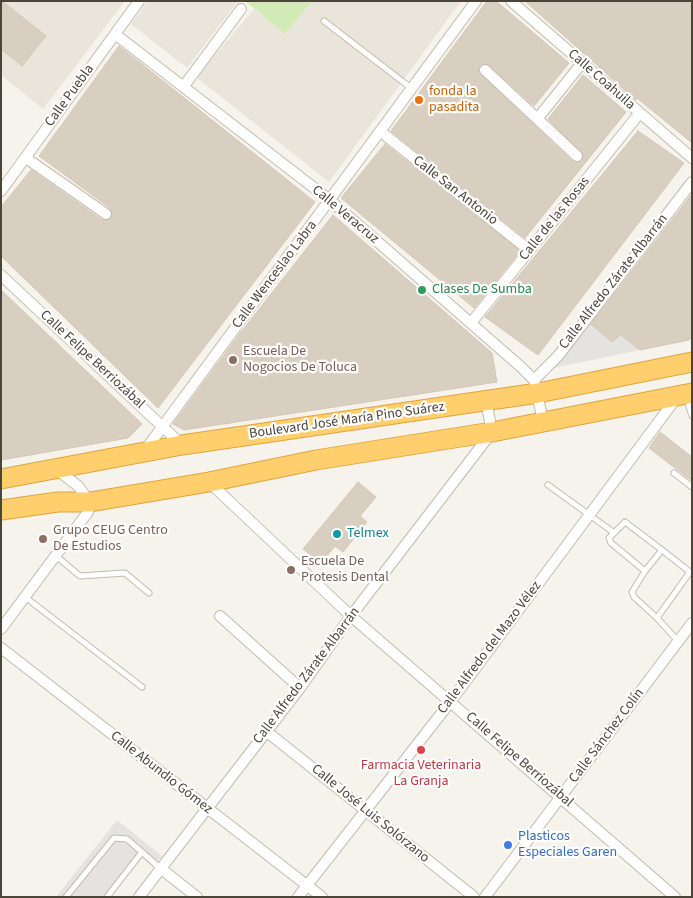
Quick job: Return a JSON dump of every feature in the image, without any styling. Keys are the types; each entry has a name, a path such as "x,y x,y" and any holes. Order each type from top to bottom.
{"highway":[{"name":"Boulevard José María Pino Suárez","path":"1,478 182,445 486,401 536,386 692,362"},
{"path":"1,510 58,502 90,502 209,482 316,460 492,432 685,394"}],"street":[{"name":"Calle Puebla","path":"1,191 139,1"},
{"name":"Calle Wenceslao Labra","path":"143,452 161,425 330,202 476,1"},
{"name":"Calle Coahuila","path":"512,1 639,114 692,158"},
{"path":"184,86 242,9"},
{"name":"Calle Veracruz","path":"115,34 184,86 330,202 471,323 536,386"},
{"path":"538,118 582,63"},
{"path":"485,70 577,156"},
{"name":"Calle de las Rosas","path":"471,323 639,114"},
{"name":"Calle San Antonio","path":"380,131 529,250"},
{"path":"26,158 106,214"},
{"name":"Calle Alfredo Zárate Albarrán","path":"536,386 692,182"},
{"name":"Calle Felipe Berriozábal","path":"1,275 182,445"},
{"path":"536,386 543,421"},
{"name":"Calle Alfredo del Mazo Vélez","path":"298,897 364,810 451,701 589,514 685,394"},
{"path":"486,401 492,432"},
{"name":"Calle Alfredo Zárate Albarrán","path":"139,897 300,688 352,616 492,432"},
{"path":"1,629 88,512 90,502 78,486 55,468"},
{"name":"Calle Felipe Berriozábal","path":"209,482 352,616 675,897"},
{"path":"220,616 300,688"},
{"name":"Calle Sánchez Colín","path":"485,897 692,623"},
{"name":"Calle Abundio Gómez","path":"1,648 322,897"},
{"name":"Calle José Luis Solórzano","path":"266,731 474,897"},
{"path":"160,868 196,897"}],"lane":[{"path":"324,21 412,88"},
{"path":"685,394 692,416"},
{"path":"674,473 692,487"},
{"path":"548,485 613,532"},
{"path":"645,571 609,541 613,532 625,522 690,572 657,618"},
{"path":"662,550 645,571 632,592 634,597 678,641"},
{"path":"56,556 80,576 125,573 149,592"},
{"path":"25,597 142,687"},
{"path":"66,897 114,838 127,840 160,868"},
{"path":"107,897 142,852"}],"shaded area":[{"path":"2,1 125,1 43,109 1,75 1,49 22,66 45,36"},
{"path":"148,1 238,1 187,68 131,24"},
{"path":"312,1 461,1 329,182 196,77 254,9 285,34"},
{"path":"588,321 612,342 621,335 640,350 554,368"},
{"path":"117,820 162,856 153,867 142,858 110,897 56,897"}],"green space":[{"path":"245,1 312,1 285,34"}],"building":[{"path":"2,1 46,36 22,66 1,49"},
{"path":"487,1 496,1 569,63 534,106 489,65 483,64 478,72 572,161 582,161 583,154 548,119 583,75 626,112 525,238 391,131"},
{"path":"525,1 692,1 692,143 637,98 636,100"},
{"path":"119,46 315,202 158,408 1,256 1,207 31,170 102,220 112,218 110,208 39,156"},
{"path":"638,131 684,163 538,355 485,317"},
{"path":"385,144 520,251 474,308 341,198"},
{"path":"692,194 692,337 689,340 640,350 621,335 612,342 591,324"},
{"path":"333,215 492,353 497,382 184,430 173,424 238,336"},
{"path":"1,290 142,424 128,438 1,460"},
{"path":"660,432 692,457 692,481 649,448"},
{"name":"Telmex","path":"358,482 376,497 360,516 367,522 343,552 335,546 321,563 303,549"}],"place":[{"name":"fonda la pasadita","path":"419,100"},
{"name":"Clases De Sumba","path":"422,290"},
{"name":"Escuela De Nogocios De Toluca","path":"233,360"},
{"name":"Telmex","path":"337,534"},
{"name":"Grupo CEUG Centro De Estudios","path":"43,539"},
{"name":"Escuela De Protesis Dental","path":"291,570"},
{"name":"Farmacia Veterinaria La Granja","path":"421,750"},
{"name":"Plasticos Especiales Garen","path":"508,845"}]}
